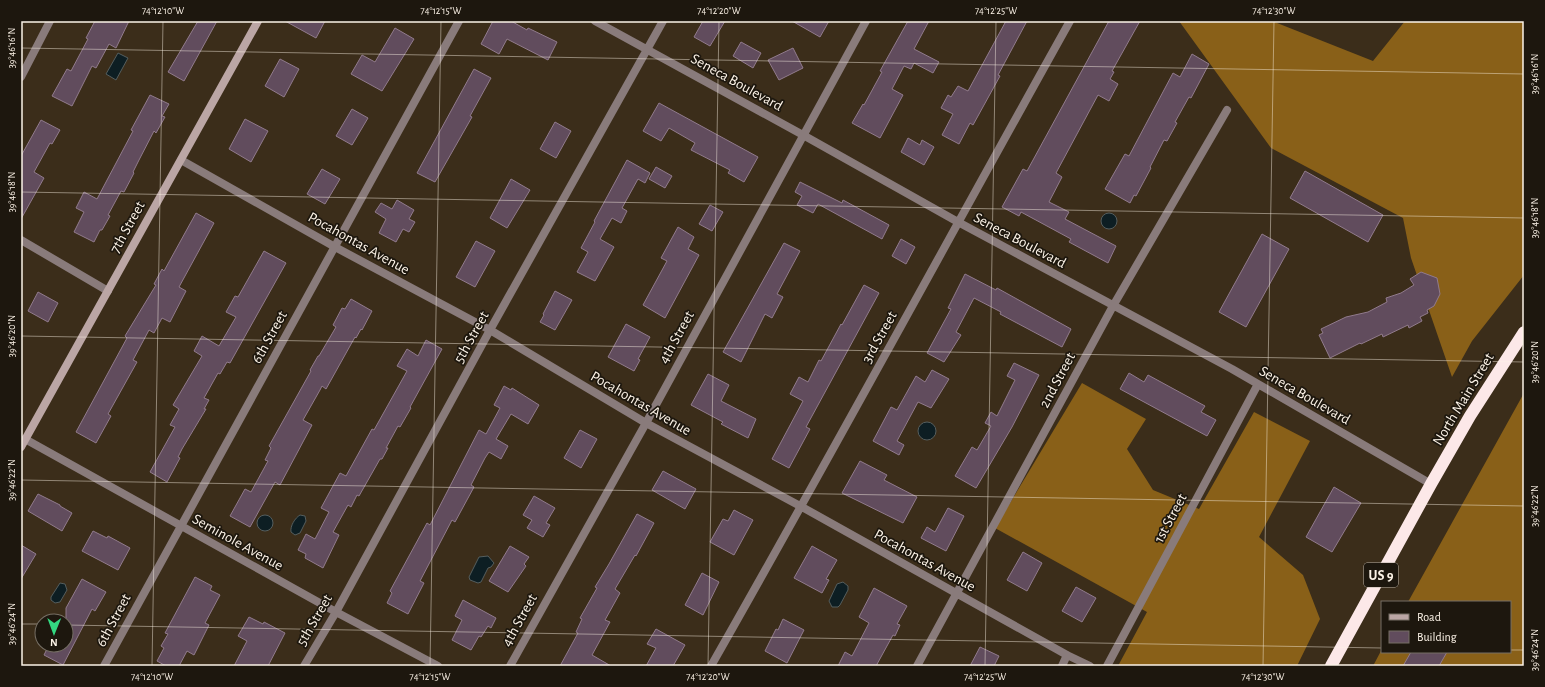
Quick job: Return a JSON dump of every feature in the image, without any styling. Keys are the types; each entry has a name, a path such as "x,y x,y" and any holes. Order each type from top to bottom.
{"highway":[{"name":"North Main Street","path":"1431,484 1470,416 1524,332"},
{"name":"US 9","path":"1331,666 1431,484"}],"street":[{"path":"21,77 50,21"},
{"name":"7th Street","path":"21,447 258,21"},
{"name":"6th Street","path":"104,666 459,21"},
{"name":"Seneca Boulevard","path":"595,21 958,222 1258,384 1431,484"},
{"name":"5th Street","path":"304,666 336,612 490,330 663,21"},
{"name":"4th Street","path":"510,666 646,423 866,21"},
{"name":"3rd Street","path":"711,666 802,507 1070,21"},
{"name":"2nd Street","path":"917,666 1113,306 1227,110"},
{"name":"Pocahontas Avenue","path":"181,160 335,247 490,330 646,423 802,507 1067,655 1090,666"},
{"path":"21,240 108,291"},
{"name":"1st Street","path":"1106,666 1258,384"},
{"name":"Seminole Avenue","path":"25,439 336,612 438,666"},
{"path":"1062,666 1067,655"}],"shaded area":[{"path":"1179,21 1272,21 1373,61 1405,21 1524,21 1524,275 1472,341 1452,377 1411,258 1403,218 1271,148"},
{"path":"118,53 128,58 116,80 106,74"},
{"path":"1106,213 1112,213 1117,218 1115,227 1112,229 1106,229 1101,224 1101,218"},
{"path":"1082,383 1146,419 1127,449 1153,490 1199,509 1254,412 1310,441 1259,537 1303,575 1320,619 1297,666 1118,666 1147,612 995,528"},
{"path":"1524,393 1524,666 1373,666 1381,651 1381,653 1511,653 1511,601 1409,601"},
{"path":"927,422 933,425 936,431 933,437 927,440 921,437 918,431 921,425"},
{"path":"262,515 268,515 273,520 271,529 268,531 262,531 257,526 257,520"},
{"path":"300,515 305,516 306,521 300,533 295,535 291,532 291,527"},
{"path":"488,556 494,563 488,568 481,582 478,583 470,580 469,577 479,557"},
{"path":"843,582 848,586 848,590 840,605 838,607 832,607 829,601 837,584"},
{"path":"60,583 65,584 67,590 60,602 55,603 51,600 51,597"}],"building":[{"path":"95,21 129,21 116,48 109,44 96,68 92,66 72,106 52,96 67,69 71,71 88,39 86,38"},
{"path":"198,21 217,21 184,81 168,72"},
{"path":"285,21 325,21 316,38"},
{"path":"493,21 511,21 527,30 528,28 557,42 548,60 507,39 499,54 481,44"},
{"path":"703,21 725,21 710,46 694,37"},
{"path":"792,21 829,21 820,37"},
{"path":"908,21 929,21 914,49 939,62 933,73 914,63 911,69 904,66 892,89 903,95 880,138 852,123 863,104 864,105 882,72 880,71"},
{"path":"1006,21 1027,21 998,75 1000,76 973,125 970,123 959,144 942,135 953,114 941,108 948,95 951,97 958,86 968,91"},
{"path":"1109,21 1140,21 1112,71 1114,72 1110,79 1118,84 1109,101 1098,95 1056,173 1062,177 1049,202 1069,212 1065,219 1116,246 1108,263 1069,242 1071,239 1021,212 1019,216 1002,207 1023,169 1027,171"},
{"path":"395,28 414,39 382,91 351,74 362,55 375,62"},
{"path":"741,42 761,53 753,68 733,56"},
{"path":"793,48 803,68 779,80 768,60"},
{"path":"1192,54 1209,64 1191,98 1189,97 1175,122 1177,123 1167,141 1164,140 1136,196 1134,195 1130,203 1105,189 1125,154 1129,156 1173,73 1180,77"},
{"path":"280,59 299,69 284,97 265,86"},
{"path":"474,69 491,78 470,116 472,117 435,182 417,173"},
{"path":"150,95 169,104 162,116 165,117 156,133 154,131 124,192 121,191 108,215 110,216 94,242 74,232 84,212 76,208 84,192 97,199"},
{"path":"659,103 758,157 744,182 728,173 730,170 691,150 695,143 669,128 661,141 643,131"},
{"path":"352,109 368,118 352,145 336,136"},
{"path":"245,119 268,131 251,162 229,149"},
{"path":"41,120 60,130 52,144 50,143 34,172 44,178 21,219 21,156"},
{"path":"555,122 571,131 556,158 540,149"},
{"path":"908,138 920,145 922,140 934,147 924,165 901,152"},
{"path":"627,160 650,173 645,183 638,179 622,208 627,211 621,223 612,218 600,239 614,247 595,281 577,272 588,252 581,248"},
{"path":"656,167 672,176 665,188 649,179"},
{"path":"322,169 340,179 325,204 307,194"},
{"path":"1305,171 1383,215 1368,242 1290,198"},
{"path":"511,179 530,190 507,228 490,218"},
{"path":"800,182 842,203 843,200 889,225 882,239 818,204 813,213 797,205 802,196 795,192"},
{"path":"397,200 414,210 409,219 415,222 409,232 403,229 396,242 379,233 386,219 375,212 381,203 392,209"},
{"path":"710,205 723,212 712,231 699,224"},
{"path":"196,213 214,223 179,287 186,291 170,322 162,318 154,333 149,330 133,360 137,362 108,414 111,416 96,443 76,432 127,338 125,336 156,285 154,284 162,269 164,271"},
{"path":"678,227 694,237 688,249 699,255 665,318 643,305 667,261 661,258"},
{"path":"1262,234 1289,249 1246,327 1219,312"},
{"path":"901,239 915,247 906,264 892,256"},
{"path":"476,241 495,251 475,287 456,277"},
{"path":"784,243 800,251 777,294 783,297 772,318 765,314 741,362 723,352"},
{"path":"264,251 286,263 230,363 227,362 220,374 218,373 204,398 209,400 204,409 206,409 182,449 178,457 180,458 167,482 150,472 175,427 170,425 179,409 173,405 202,356 194,351 202,336 219,346 236,317 226,312 235,296 238,297"},
{"path":"1421,272 1437,278 1440,294 1434,306 1427,310 1428,313 1420,317 1422,321 1409,328 1408,325 1383,337 1382,334 1330,358 1319,335 1323,333 1321,329 1346,317 1368,312 1387,302 1386,298 1401,293 1414,285 1410,279"},
{"path":"965,274 996,290 997,288 1071,329 1062,347 1000,314 1001,312 974,298 956,332 961,335 944,362 927,353 951,309 948,308"},
{"path":"864,285 879,293 806,427 810,429 789,468 772,459 803,401 790,394 799,377 808,382 819,360 821,361"},
{"path":"555,291 572,300 555,330 540,322"},
{"path":"38,292 58,303 48,322 28,311"},
{"path":"351,299 372,311 362,330 361,329 356,338 355,337 326,389 322,386 303,420 312,425 280,485 275,482 250,527 230,516 245,489 251,492 268,461 265,460 271,448 269,446 311,371 310,370 336,327 333,325 342,308 345,309"},
{"path":"626,324 650,337 638,359 640,360 634,371 608,357"},
{"path":"426,340 442,349 410,407 411,408 400,427 398,426 386,448 388,448 382,459 380,459 351,507 348,505 333,532 339,535 323,568 305,558 306,554 298,550 306,534 315,539 329,512 321,508 340,473 346,476 407,371 397,366 407,349 418,356"},
{"path":"1014,363 1039,375 1012,427 976,488 955,476 972,447 977,450 991,426 985,423 991,412 997,416 1015,380 1007,376"},
{"path":"932,370 949,379 931,408 918,402 897,441 904,445 899,455 873,441 891,407 897,410 916,376 925,382"},
{"path":"1129,373 1144,382 1148,375 1205,406 1201,412 1216,420 1207,436 1120,389"},
{"path":"708,374 729,385 721,401 756,419 748,438 721,424 723,422 691,405"},
{"path":"504,386 511,390 512,388 539,405 528,424 511,414 496,439 508,446 501,459 489,452 485,458 471,485 474,487 455,522 452,520 420,581 424,583 408,614 387,603 392,593 390,591 427,523 430,525 479,430 486,434 500,408 494,405"},
{"path":"580,430 597,439 581,468 564,458"},
{"path":"860,461 887,475 884,480 917,497 903,523 842,493"},
{"path":"663,471 696,489 685,509 652,490"},
{"path":"1334,487 1361,503 1332,552 1306,537"},
{"path":"38,494 72,513 62,531 28,511"},
{"path":"534,496 555,508 546,523 550,525 543,537 527,528 532,520 523,515"},
{"path":"948,508 964,516 946,551 921,538 927,527 935,532"},
{"path":"734,510 753,520 734,555 710,542 723,519 728,521"},
{"path":"637,514 654,523 636,556 635,555 615,589 620,593 605,620 610,622 592,655 611,666 560,666 578,633 576,632 582,619 580,618 597,588 595,587"},
{"path":"93,531 107,538 108,536 130,548 118,570 82,551"},
{"path":"21,545 36,554 21,579"},
{"path":"510,546 529,557 524,564 526,566 508,592 489,581"},
{"path":"812,546 837,560 826,579 829,580 822,593 794,578"},
{"path":"1023,552 1042,563 1027,591 1007,580"},
{"path":"702,573 719,582 703,615 685,605"},
{"path":"195,577 212,586 210,590 220,595 205,623 209,625 194,655 187,651 179,666 166,666 157,661 164,648 161,646 168,634 165,633"},
{"path":"82,579 106,592 95,611 92,609 74,644 74,613 66,613 66,608"},
{"path":"1076,587 1096,598 1082,622 1062,611"},
{"path":"874,588 907,606 897,624 900,625 895,636 893,635 876,666 838,666 845,652 852,656 869,623 859,617"},
{"path":"463,600 496,618 491,628 488,626 481,637 479,636 471,650 452,640 462,620 455,616"},
{"path":"249,617 263,624 264,622 285,633 268,666 234,666 247,641 238,636"},
{"path":"783,619 804,630 787,663 765,651"},
{"path":"656,629 685,645 673,666 646,666 656,648 647,644"},
{"path":"980,647 999,656 994,666 970,666"},
{"path":"45,653 69,653 63,665 44,655"},
{"path":"1410,653 1446,653 1439,666 1403,666"}]}
